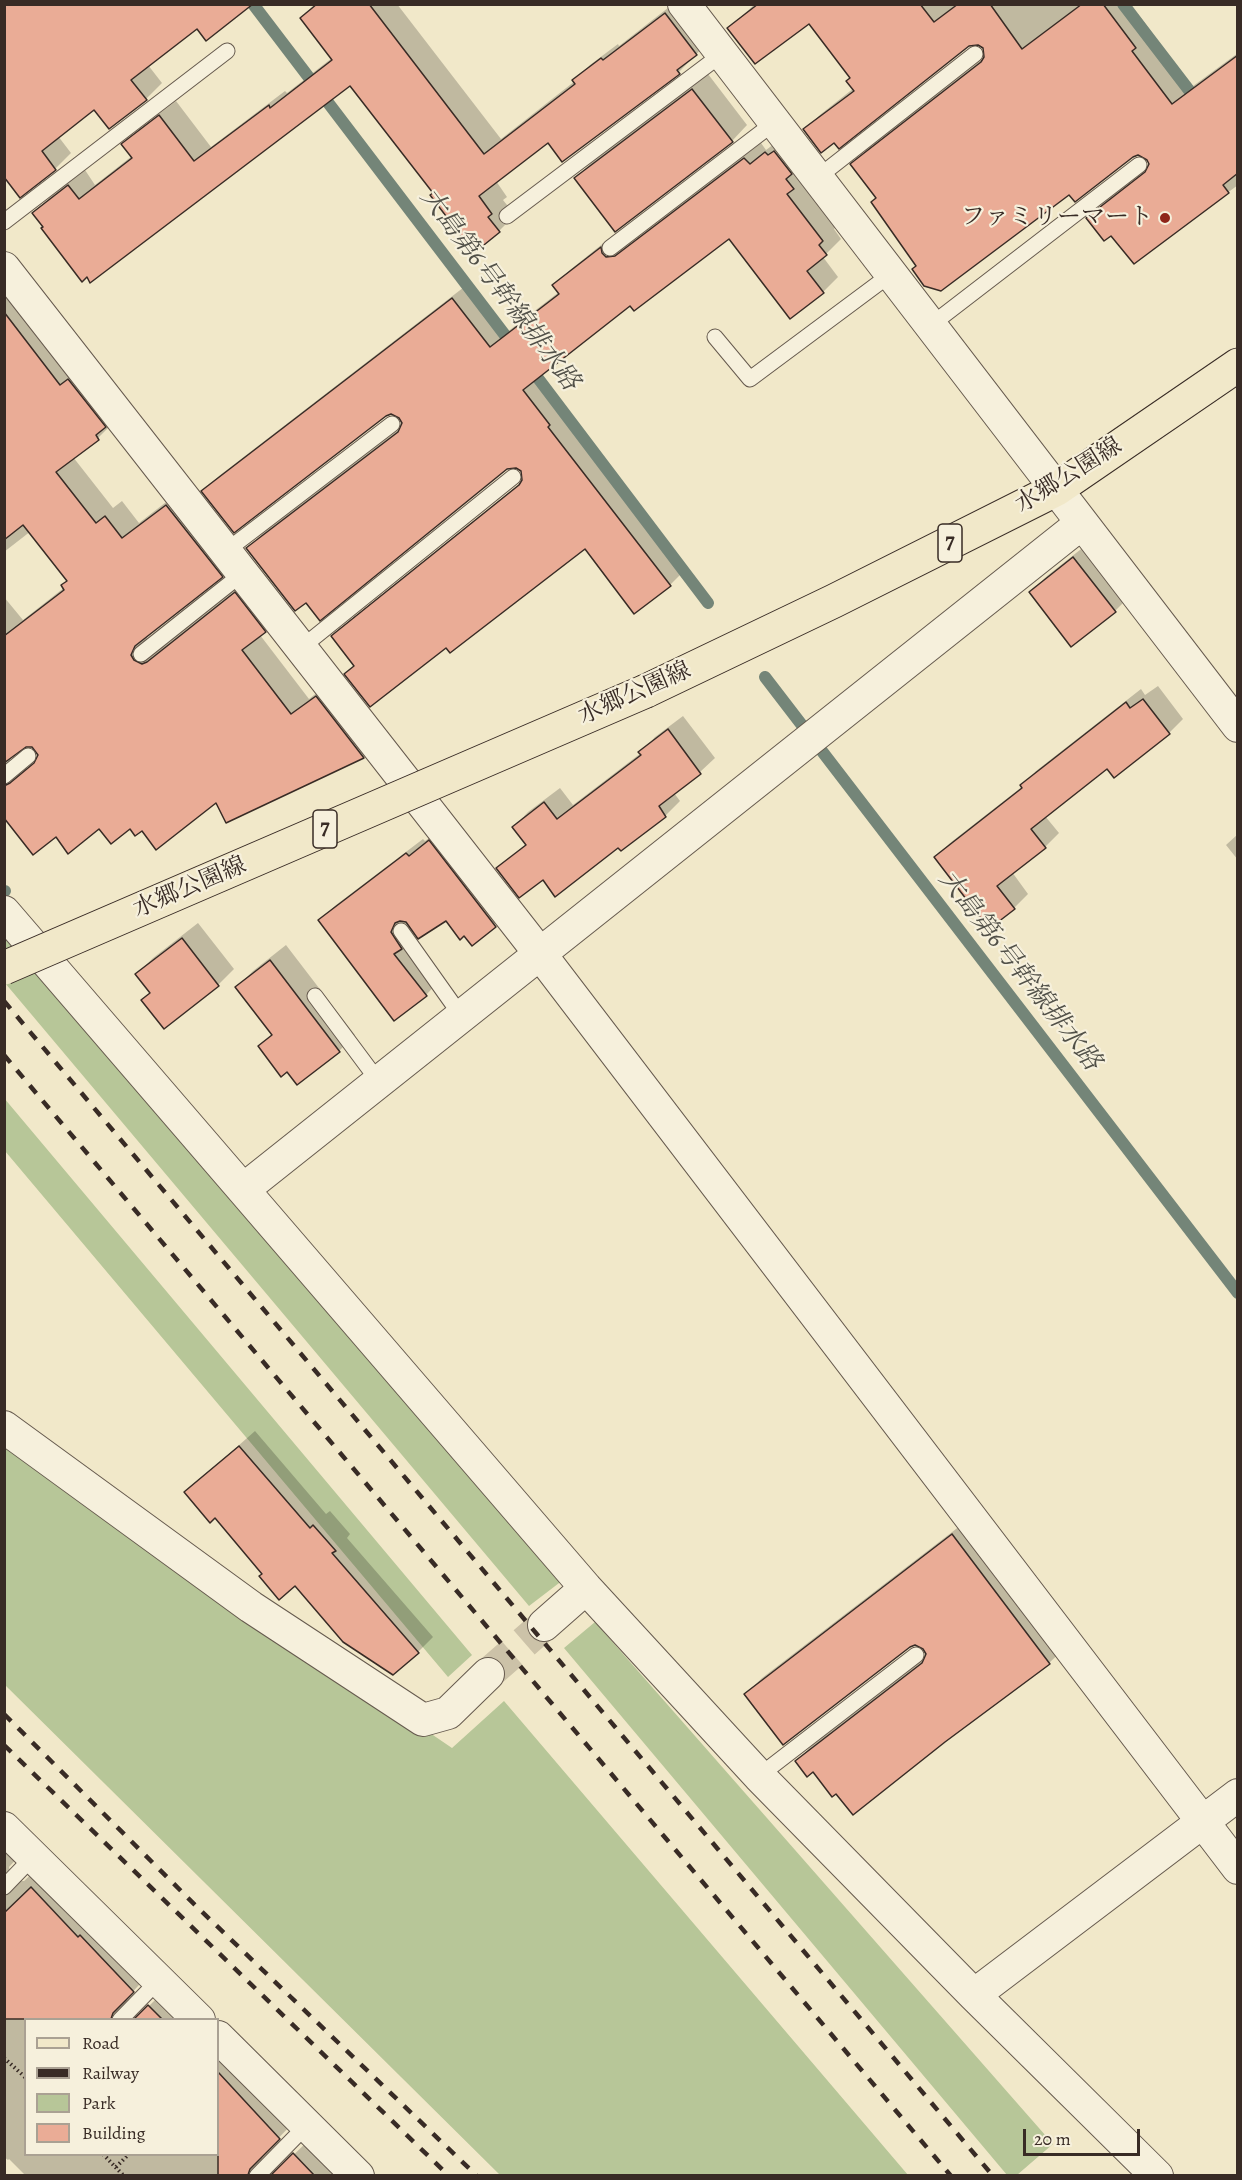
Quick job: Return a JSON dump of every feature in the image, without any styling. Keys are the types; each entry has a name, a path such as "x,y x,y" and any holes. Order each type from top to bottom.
{"main road":[{"name":"水郷公園線","path":"4,968 646,691 823,606 1057,489 1238,365"}],"street":[{"path":"684,4 1238,726"},
{"path":"4,268 541,955 1238,1868"},
{"path":"244,1189 1082,523"},
{"path":"4,912 586,1588 759,1776 974,1995 1157,2175"},
{"path":"4,1427 251,1607 423,1720 448,1713 488,1674"},
{"path":"544,1625 586,1588"},
{"path":"974,1995 1238,1794"},
{"path":"4,1828 198,2018"},
{"path":"219,2038 358,2175"}],"lane":[{"path":"4,222 227,51"},
{"path":"507,216 722,54"},
{"path":"817,178 975,54"},
{"path":"610,248 775,122"},
{"path":"931,326 1138,165"},
{"path":"715,337 750,379 891,274"},
{"path":"141,654 234,562 392,424"},
{"path":"301,648 513,477"},
{"path":"4,776 28,756"},
{"path":"401,931 462,1017"},
{"path":"315,996 379,1082"},
{"path":"759,1776 916,1655"},
{"path":"4,1887 34,1856"},
{"path":"121,2018 159,1980"},
{"path":"257,2175 307,2125"}],"path":[{"path":"4,2058 24,2077"},
{"path":"105,2156 124,2175"},
{"path":"116,2167 127,2156"}],"green space":[{"path":"4,935 563,1580 529,1606 5,983"},
{"path":"4,1098 472,1655 448,1677 5,1151"},
{"path":"4,1437 67,1486 452,1748 504,1701 908,2175 500,2175 5,1685"},
{"path":"595,1622 1053,2144 1017,2175 1007,2175 564,1648"}],"building":[{"path":"4,4 253,4 206,41 197,29 131,80 147,100 109,129 94,110 42,151 56,170 20,198 4,177"},
{"path":"317,4 369,4 484,154 575,84 572,80 601,58 603,60 665,13 697,55 677,70 680,74 562,162 548,143 479,196 492,214 488,217 500,232 474,253 430,195 433,193 350,86 90,283 87,277 82,282 32,213 68,185 79,199 132,158 121,144 159,115 194,161 269,105 270,108 332,60 300,18"},
{"path":"758,4 920,4 934,22 958,4 990,4 1022,49 1082,4 1103,4 1136,48 1132,51 1172,104 1238,55 1238,173 1223,185 1229,193 1134,264 1111,236 1104,241 1086,218 1145,172 1149,164 1147,160 1138,155 1075,202 1069,195 941,291 924,286 912,269 916,266 871,202 876,198 850,164 981,62 984,57 983,48 978,45 969,46 839,149 834,143 821,153 803,129 854,91 846,81 850,78 809,24 755,64 727,28"},
{"path":"692,89 733,142 615,232 574,178"},
{"path":"774,151 792,174 786,179 794,189 787,194 823,241 819,245 827,255 807,271 824,293 790,319 729,239 634,311 630,306 523,390 550,425 548,427 671,586 634,614 585,549 450,653 446,648 370,707 344,674 354,666 331,636 519,485 522,480 521,471 516,468 507,469 320,621 306,603 295,611 246,548 398,432 402,423 399,418 391,414 386,416 234,533 201,491 452,298 490,347 559,294 552,285 601,247 606,257 615,256 744,158 750,164 765,152 768,155"},
{"path":"4,312 60,385 68,379 106,427 96,435 99,440 56,472 96,523 105,516 122,538 166,505 223,577 135,646 131,655 134,660 142,664 147,662 235,592 266,632 242,650 291,714 316,696 364,758 226,823 216,803 156,850 142,831 135,836 130,829 111,844 99,829 68,854 56,837 33,855 4,818 4,786 34,763 38,755 32,747 26,747 4,763 4,636 64,590 61,585 67,581 23,525 4,540"},
{"path":"1073,557 1116,612 1071,647 1029,592"},
{"path":"1143,699 1170,734 1114,778 1107,769 1031,829 1046,848 997,886 1015,909 989,929 934,857 1022,788 1020,785 1126,702 1130,708"},
{"path":"668,729 701,774 659,806 666,817 621,851 618,848 555,897 543,880 519,898 496,868 526,845 512,827 544,802 557,819 641,755 638,752"},
{"path":"429,840 496,927 472,946 464,936 460,940 446,921 418,939 406,922 395,923 391,932 402,949 394,954 427,996 394,1021 318,920 406,853 409,856"},
{"path":"182,938 219,986 164,1029 141,1000 150,993 135,974"},
{"path":"270,960 340,1052 297,1085 287,1072 281,1077 258,1046 272,1035 235,987"},
{"path":"239,1446 310,1528 313,1525 336,1551 332,1553 419,1653 393,1675 343,1642 295,1586 279,1600 259,1576 262,1574 215,1518 210,1523 184,1492"},
{"path":"952,1534 1050,1664 945,1742 853,1815 836,1794 832,1797 813,1772 807,1777 795,1761 922,1663 926,1654 923,1649 915,1645 910,1647 783,1745 744,1694"},
{"path":"31,1887 134,1992 113,2013 111,2018 4,2019 4,1913"},
{"path":"148,2005 161,2018 135,2018"},
{"path":"219,2073 280,2139 250,2169 248,2175 218,2175"},
{"path":"293,2153 314,2175 271,2175"}],"waterway":[{"name":"大島第6号幹線排水路","path":"253,4 514,347"},
{"path":"1123,4 1198,102"},
{"name":"大島第6号幹線排水路","path":"528,365 708,603"},
{"name":"大島第6号幹線排水路","path":"765,677 1238,1293"}],"tunnel":[{"path":"488,1674 544,1625"}],"railway":[{"path":"4,1001 993,2176"},
{"path":"4,1055 951,2176"},
{"path":"4,1714 195,1905 477,2176"},
{"path":"4,1745 449,2176"}],"place":[{"name":"ファミリーマート","path":"1165,218"}]}
